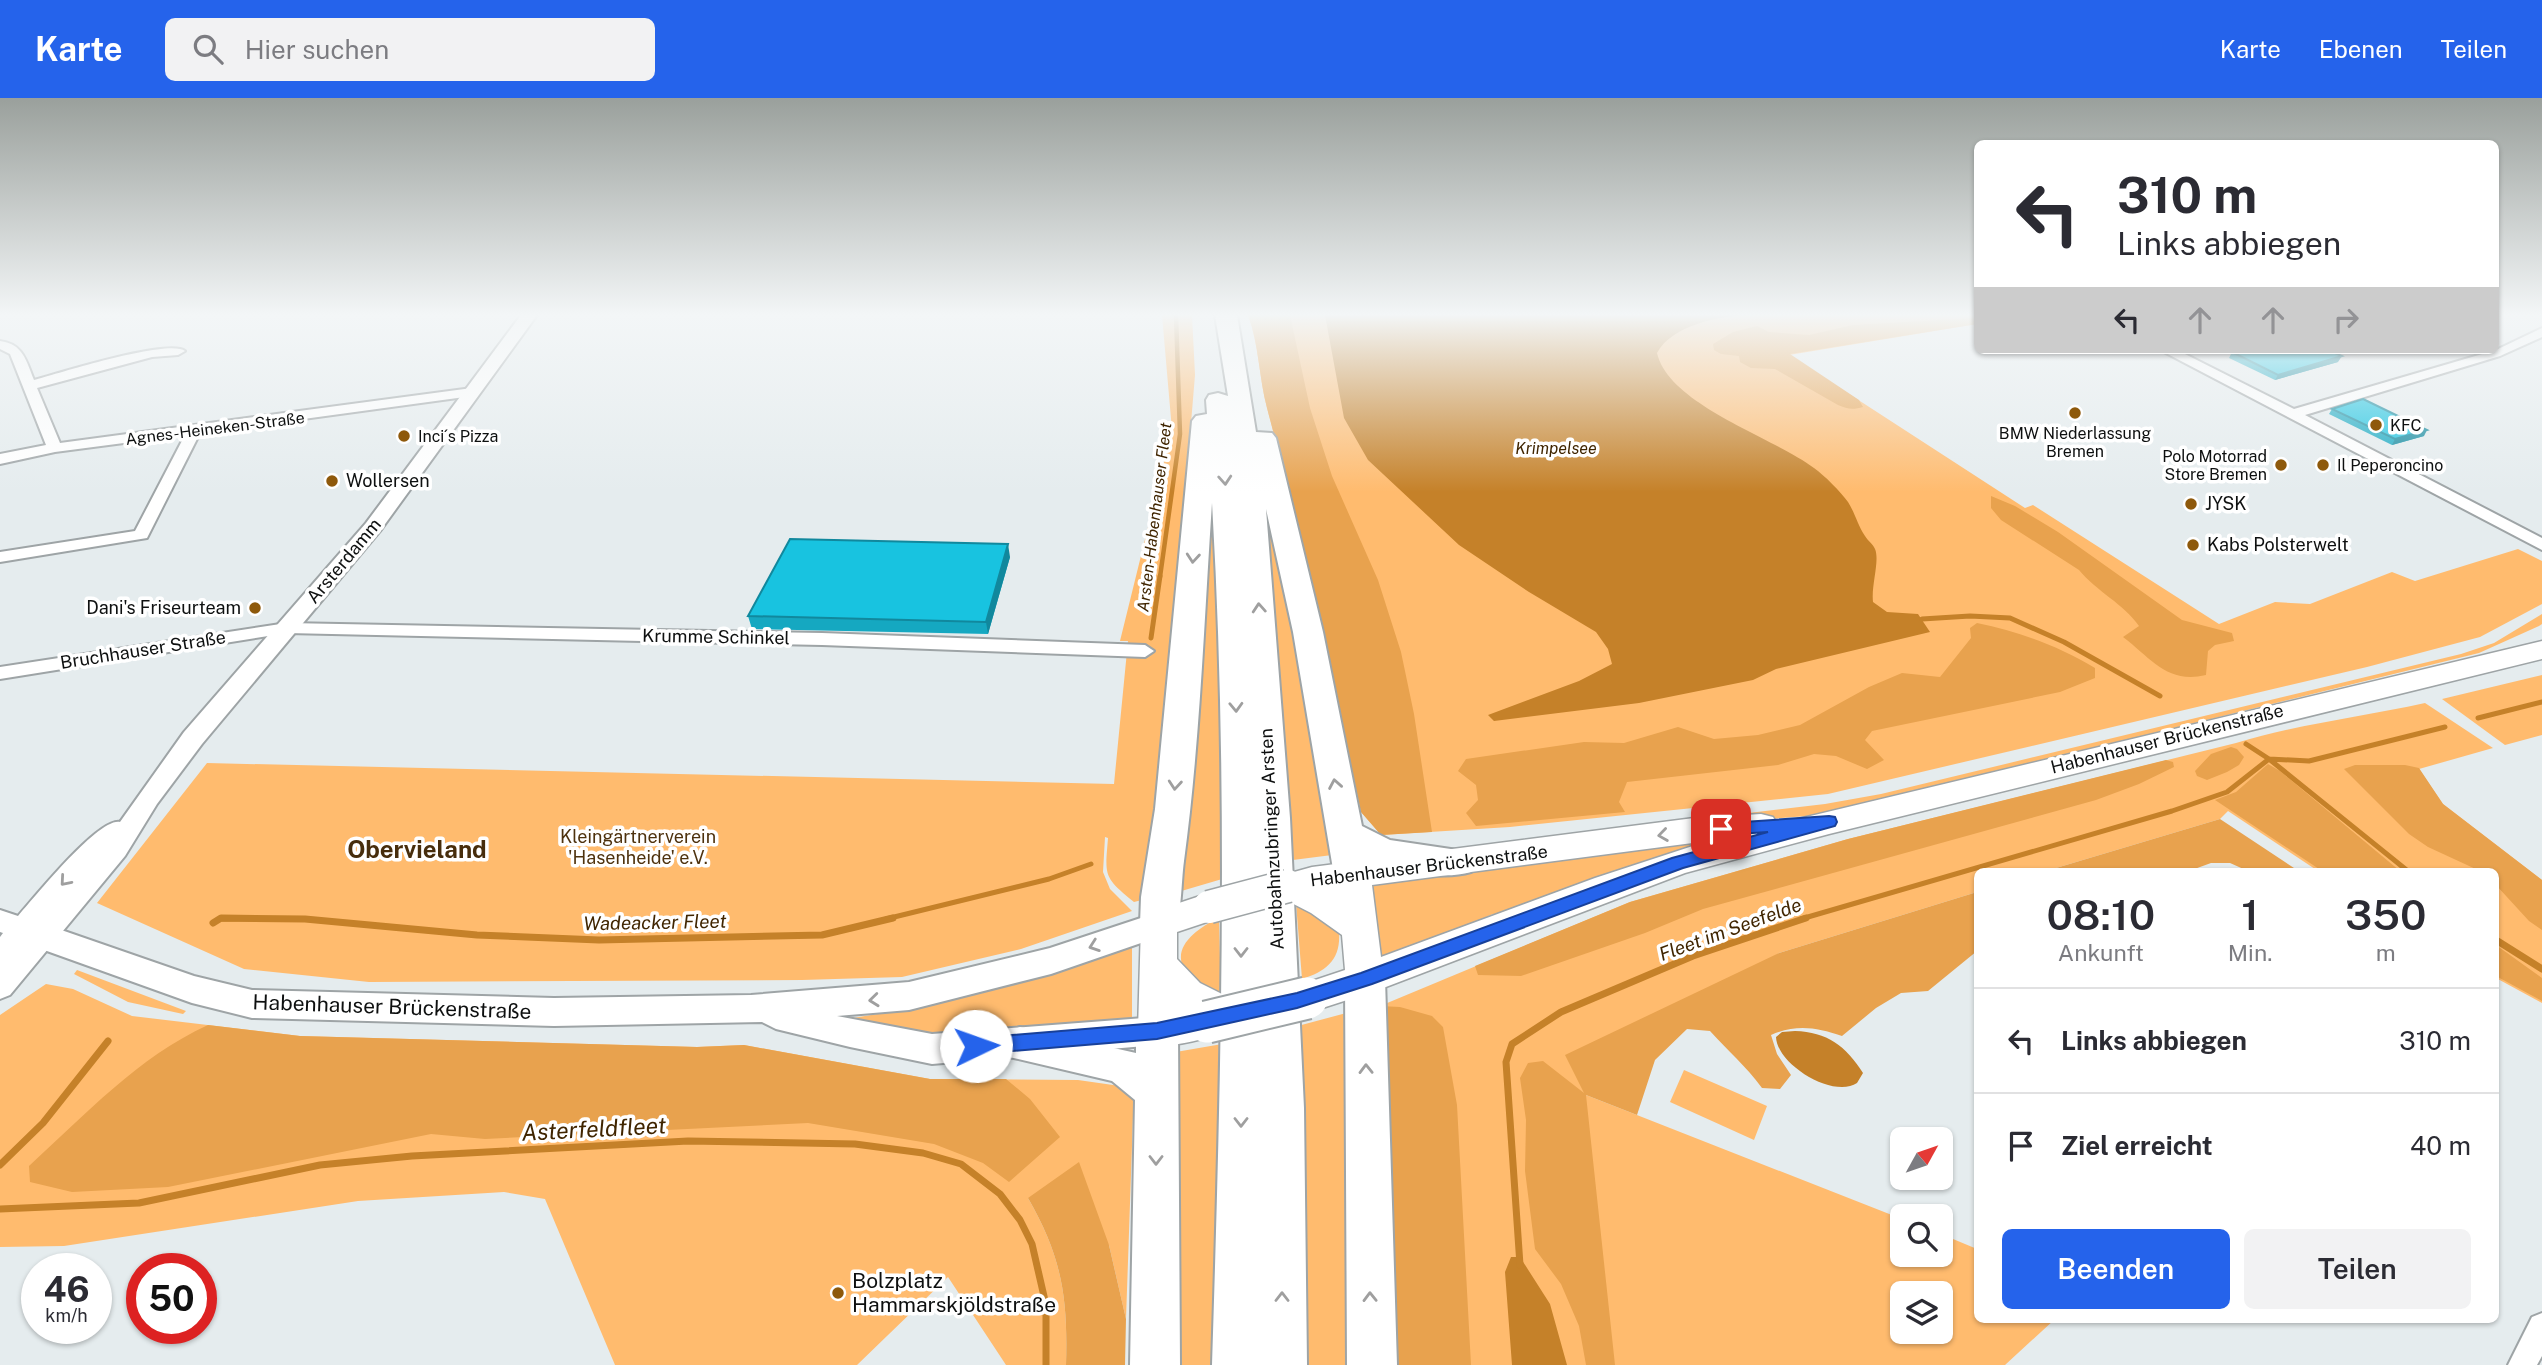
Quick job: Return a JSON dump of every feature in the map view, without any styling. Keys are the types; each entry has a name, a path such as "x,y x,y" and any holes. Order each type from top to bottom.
{"highway":[{"name":"Autobahnzubringer Arsten","path":"1224,374 1255,536 1274,847 1282,1095 1282,1365"},
{"name":"Autobahnzubringer Arsten","path":"1228,374 1230,552 1239,788 1241,1152 1237,1365"},
{"path":"1158,924 1173,809 1205,416 1228,388 1262,431 1308,632 1353,875"},
{"path":"1344,832 1374,850 1407,862 1472,860"},
{"path":"1365,979 1372,1365"},
{"path":"1155,1365 1157,1031"},
{"path":"1020,1044 1123,1066 1157,1092"}],"main road":[{"name":"Habenhauser Brückenstraße","path":"2505,657 2542,639"},
{"name":"Habenhauser Brückenstraße","path":"751,1009 850,1034 932,1049 1157,1031 1215,1014 1307,998 1365,979 1678,862 1829,822 2542,650"},
{"name":"Habenhauser Brückenstraße","path":"1472,860 1694,831 1829,822"},
{"name":"Habenhauser Brückenstraße","path":"13,939 252,1004 554,1012 751,1009 909,996 1051,961 1209,907 1407,862"},
{"path":"1353,875 1365,979"},
{"path":"1304,887 1361,930"},
{"path":"1157,1031 1158,924"},
{"path":"1159,964 1187,993 1215,1014"}],"street":[{"path":"26,374 55,449"},
{"path":"31,385 72,374"},
{"name":"Arsterdamm","path":"0,988 13,939 116,849 148,798 193,737 373,527 485,374"},
{"path":"2214,374 2542,545"},
{"path":"2292,414 2425,374"},
{"name":"Agnes-Heineken-Straße","path":"0,459 55,449 472,392"},
{"path":"0,557 141,536 194,431"},
{"path":"2473,508 2542,539"},
{"name":"Krumme Schinkel","path":"287,628 822,639 1145,651"},
{"name":"Bruchhauser Straße","path":"0,673 287,628"},
{"path":"2522,1365 2542,1327"}],"green space":[{"name":"Kleingärtnerverein 'Hasenheide' e.V.","path":"1167,374 1195,374 1159,808 1142,900 1134,902 1111,881 1106,861 1108,838 1105,837 1103,872 1110,889 1132,911 1021,949 902,977 369,982 244,969 97,903 207,763 1114,784 1128,641 1120,641 1172,430"},
{"path":"1260,374 1819,374 2025,508 2033,505 2219,624 2275,602 2310,604 2392,572 2415,581 2518,549 2542,561 2542,604 2480,637 2367,667 1828,794 1510,827 1381,835 1361,812 1305,559"},
{"path":"1211,481 1218,481 1229,877 1178,892"},
{"path":"1261,485 1269,485 1340,854 1285,861"},
{"path":"2542,614 2542,624 2539,626 2479,653 1820,815 1546,837 1825,804 1881,794 2461,654 2494,643"},
{"path":"2542,675 2542,735 2505,745 2442,699"},
{"path":"2425,703 2493,748 2419,769 2443,804 2542,880 2542,1003 2499,980 2499,868 2314,868 2228,811 2220,819 2056,868 1974,868 1974,893 1779,953 1586,1095 1890,1214 1890,1267 1953,1267 1953,1239 1974,1248 1974,1323 2051,1323 2005,1365 1389,1365 1380,1006 1630,902 1848,839 2236,743"},
{"path":"1732,835 1496,917 1493,914 1373,965 1361,883 1490,870"},
{"path":"1296,903 1312,905 1339,932 1338,950 1331,963 1302,979"},
{"path":"1219,918 1221,998 1196,983 1181,961 1185,943 1200,929"},
{"path":"1132,944 1132,1022 938,1036 853,1022 853,1018 907,1009"},
{"path":"77,970 186,1011 183,1014 128,1002 74,974"},
{"path":"46,984 73,989 132,1016 300,1036 697,1047 744,1045 930,1079 1078,1080 1134,1088 1126,1319 1109,1245 1028,1198 1049,1240 1060,1278 1066,1319 1066,1365 1006,1365 948,1277 857,1365 615,1365 545,1199 504,1192 358,1201 64,1246 0,1247 0,1015"},
{"path":"1350,1012 1347,1365 1299,1365 1294,1027"},
{"path":"1228,1043 1218,1365 1170,1365 1170,1053"},
{"path":"1684,1070 1767,1106 1754,1140 1670,1102"}],"shaded area":[{"path":"1260,374 1303,374 1310,408 1332,476 1378,580 1401,652 1414,714 1432,832 1381,835 1361,812 1305,559"},
{"path":"1784,374 1820,374 1859,400 1863,407 1856,409 1838,405"},
{"path":"1991,496 2015,506 2058,532 2182,620 2232,633 2234,641 2215,645 2208,651 2206,675 2181,676 2161,668 2123,637 2139,626 2133,618 2079,570 2001,520 1991,508"},
{"path":"1977,623 2053,646 2095,668 2095,678 2060,692 1872,731 1865,740 1884,760 1867,769 1836,756 1814,754 1778,765 1627,782 1619,802 1625,812 1476,826 1466,813 1478,800 1476,785 1458,771 1466,759 1584,742 1624,743 1678,727 1714,739 1758,735 1800,725 1869,687 1902,673 1940,677 1971,638 1970,628"},
{"path":"2231,747 2244,757 2239,765 2207,780 2197,776 2195,771 2211,754"},
{"path":"2166,760 2173,762 2174,767 2096,800 1703,909 1645,933 1521,976 1478,975 1475,966 1630,902 1848,839"},
{"path":"2268,764 2280,771 2396,868 2317,868 2215,800 2236,792"},
{"path":"2355,765 2405,765 2419,768 2443,804 2542,880 2542,930 2529,921 2499,888 2499,868 2474,868 2428,847 2409,834 2344,769"},
{"path":"2220,819 2294,868 2241,868 2230,863 2211,863 2197,868 2056,868"},
{"path":"1974,893 1974,953 1928,991 1901,993 1876,1008 1842,1036 1806,1028 1789,1029 1771,1035 1777,1054 1791,1075 1780,1089 1762,1088 1710,1031 1687,1029 1655,1060 1637,1115 1586,1095 1615,1365 1586,1365 1579,1326 1561,1284 1535,1249 1525,1171 1526,1120 1520,1078 1528,1063 1543,1061 1584,1093 1565,1055 1779,953"},
{"path":"2499,947 2542,978 2542,1001 2499,978"},
{"path":"1380,1006 1400,1007 1432,1016 1443,1027 1457,1105 1471,1365 1389,1365"},
{"path":"208,1025 300,1036 697,1047 744,1045 930,1079 1006,1079 1030,1099 1060,1137 1009,1182 983,1163 934,1144 808,1123 485,1139 431,1134 168,1187 72,1192 30,1182 29,1166 113,1088 158,1053"},
{"path":"1079,1162 1109,1245 1126,1319 1125,1365 1066,1365 1066,1319 1060,1278 1049,1240 1028,1198"}],"water":[{"name":"Krimpelsee","path":"1336,374 1668,374 1681,389 1701,404 1796,456 1832,484 1848,502 1875,549 1877,560 1873,602 1887,612 1918,614 1930,632 1776,669 1753,680 1639,703 1494,721 1488,715 1579,681 1612,664 1608,649 1596,632 1529,592 1459,545 1368,460 1344,418"},
{"path":"1782,1032 1817,1034 1835,1042 1850,1055 1863,1073 1857,1083 1847,1087 1822,1083 1796,1068 1779,1048 1776,1037"},
{"path":"1511,1257 1520,1257 1550,1304 1567,1365 1512,1365 1505,1272"}],"building":[{"name":"KFC","path":"2363,399 2427,430 2395,439 2332,409"},
{"path":"790,539 1008,544 986,622 748,616"}],"waterway":[{"name":"Arsten-Habenhauser Fleet","path":"1160,577 1180,434 1178,374"},
{"name":"Arsten-Habenhauser Fleet","path":"1151,638 1160,576"},
{"path":"1922,619 1970,616 2010,618 2064,642 2160,696"},
{"path":"2478,718 2542,702"},
{"path":"2269,759 2309,761 2445,727"},
{"path":"2246,744 2269,759"},
{"name":"Fleet im Seefelde","path":"1976,868 2172,811 2227,792 2269,759"},
{"path":"2269,759 2404,868"},
{"name":"Wadeacker Fleet","path":"886,919 1049,879 1091,864"},
{"name":"Fleet im Seefelde","path":"1801,919 1974,869"},
{"name":"Wadeacker Fleet","path":"305,919 477,935 599,940 822,935 893,918"},
{"name":"Fleet im Seefelde","path":"1520,1265 1506,1062 1512,1044 1561,1012 1693,956 1806,918"},
{"name":"Wadeacker Fleet","path":"213,923 219,919"},
{"name":"Wadeacker Fleet","path":"219,919 305,919"},
{"name":"Wadeacker Fleet","path":"219,919 305,919"},
{"path":"2499,942 2542,969"},
{"name":"Wadeacker Fleet","path":"0,1165 43,1123 108,1041"},
{"name":"Asterfeldfleet","path":"0,1209 139,1203 320,1165 412,1156 688,1141 855,1144 923,1153 961,1164 1000,1194 1020,1220 1032,1244 1046,1305 1046,1365"}],"place":[{"name":"BMW Niederlassung Bremen","path":"2075,413"},
{"name":"KFC","path":"2376,425"},
{"name":"Inci´s Pizza","path":"404,436"},
{"name":"Polo Motorrad Store Bremen","path":"2281,465"},
{"name":"Il Peperoncino","path":"2323,465"},
{"name":"Wollersen","path":"332,481"},
{"name":"JYSK","path":"2191,504"},
{"name":"Kabs Polsterwelt","path":"2193,545"},
{"name":"Dani's Friseurteam","path":"255,608"},
{"name":"Bolzplatz Hammarskjöldstraße","path":"838,1293"}],"district":[{"name":"Obervieland","path":"417,850"}],"route":[{"path":"976,1046 1157,1031 1257,1011 1365,979 1678,862 1829,822 1721,829"}]}
